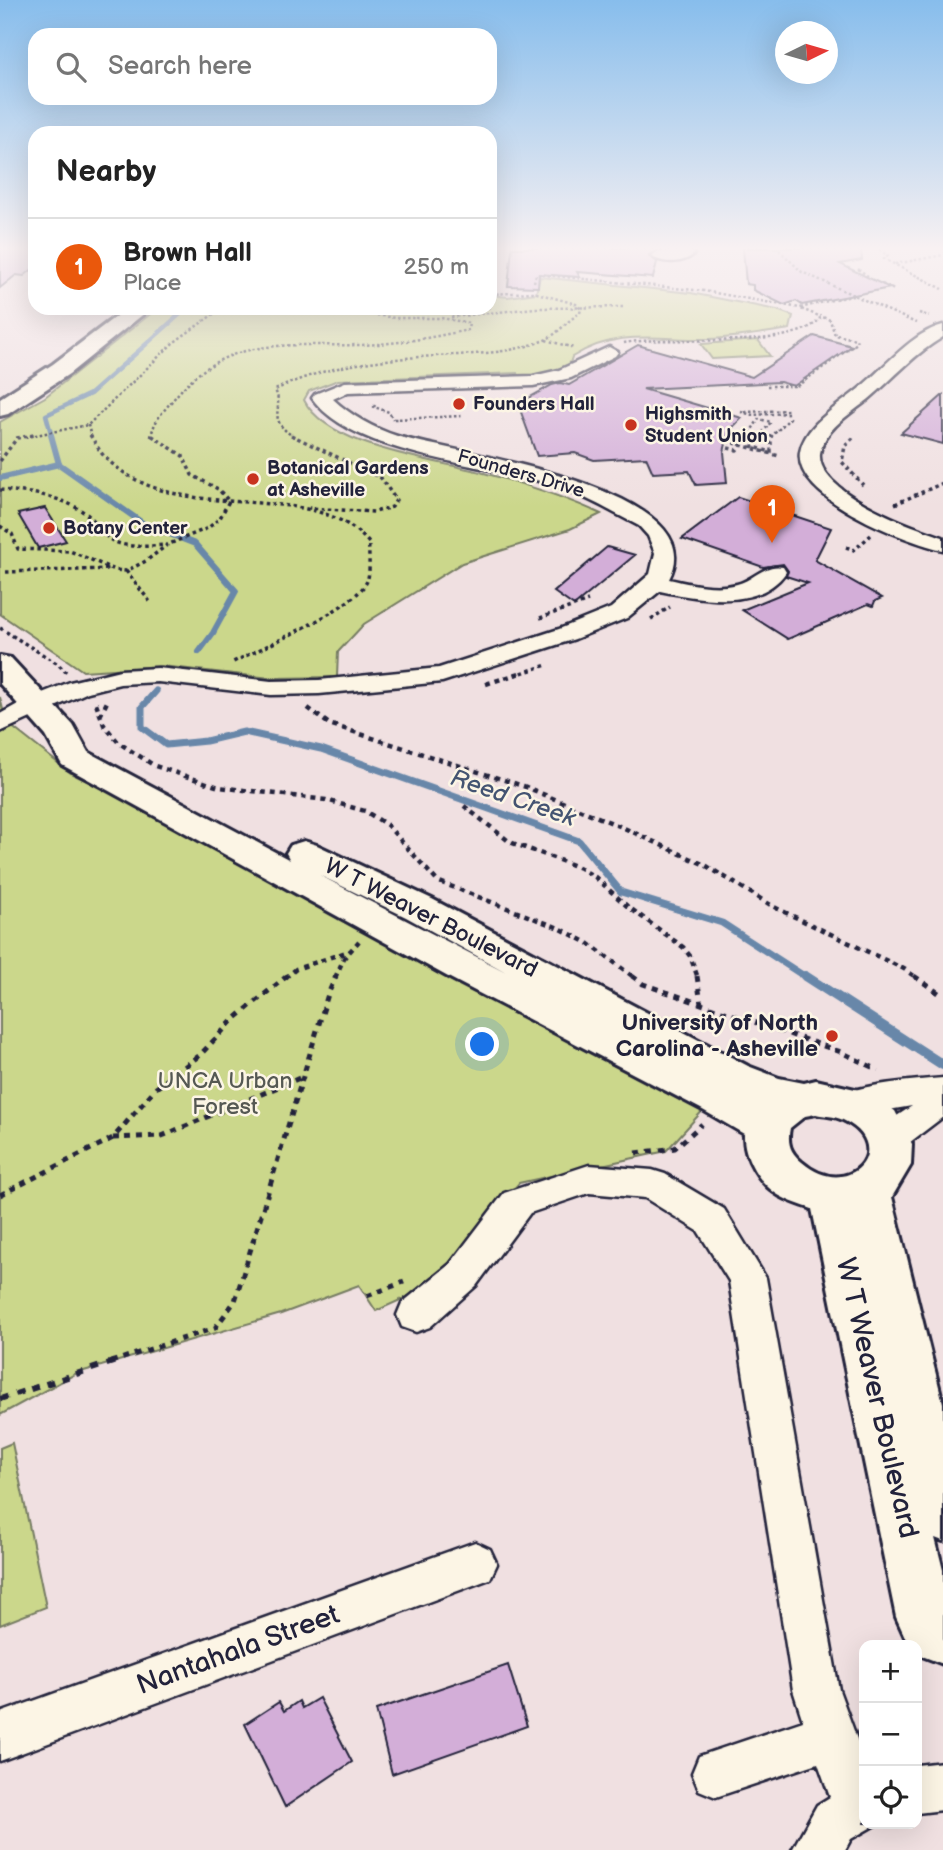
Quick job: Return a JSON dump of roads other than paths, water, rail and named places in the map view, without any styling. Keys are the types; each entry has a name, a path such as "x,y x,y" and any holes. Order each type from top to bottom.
{"main road":[{"path":"0,389 74,334"},
{"path":"0,409 61,369 106,334"},
{"name":"W T Weaver Boulevard","path":"0,665 49,718 74,758 100,774 464,968 716,1097 768,1127"},
{"name":"W T Weaver Boulevard","path":"49,718 90,745 182,796 419,908 733,1077 773,1094 803,1099"},
{"path":"832,1098 853,1104 879,1124 888,1139 892,1151 887,1174 849,1193 803,1187 780,1170 768,1149 768,1127 784,1107 803,1099 832,1098"},
{"name":"W T Weaver Boulevard","path":"849,1193 943,1514"},
{"name":"W T Weaver Boulevard","path":"849,1193 925,1616 943,1635"}],"street":[{"path":"937,334 827,425 810,453 811,468 820,482 846,502 943,544"},
{"name":"Founders Drive","path":"609,352 577,371 557,378 345,387 321,398 340,416 390,440 564,482 646,522 658,533 666,553 662,574 656,583"},
{"path":"0,723 49,718 79,687 120,677 158,675 271,688 319,687 442,675 567,634 619,613 656,583 717,593 748,591 775,572"},
{"path":"853,1104 904,1094 943,1093"},
{"path":"888,1139 925,1115 943,1093"},
{"path":"416,1315 463,1275 517,1203 589,1179 652,1184 711,1220 747,1278 816,1690 859,1801"},
{"name":"Nantahala Street","path":"0,1737 475,1564"},
{"path":"716,1773 832,1735"},
{"path":"922,1788 943,1786"},
{"path":"817,1850 834,1822 859,1807"}],"waterway":[{"name":"Reed Creek","path":"52,437 46,415 90,394 157,334"},
{"name":"Reed Creek","path":"51,435 59,464"},
{"path":"0,478 59,464"},
{"name":"Reed Creek","path":"59,464 144,524 195,544 236,591 213,633 199,652"},
{"name":"Reed Creek","path":"156,691 142,707 142,727 166,745 206,741 244,732 321,749 579,841 621,892 722,923 807,978"},
{"name":"Reed Creek","path":"805,976 943,1065"}],"place":[{"name":"Founders Hall","path":"459,404"},
{"name":"Highsmith Student Union","path":"631,425"},
{"name":"Botanical Gardens at Asheville","path":"253,479"},
{"name":"Botany Center","path":"49,528"},
{"name":"Brown Hall","path":"772,543"},
{"name":"University of North Carolina - Asheville","path":"832,1036"}],"park label":[{"name":"UNCA Urban Forest","path":"225,1094"}]}
